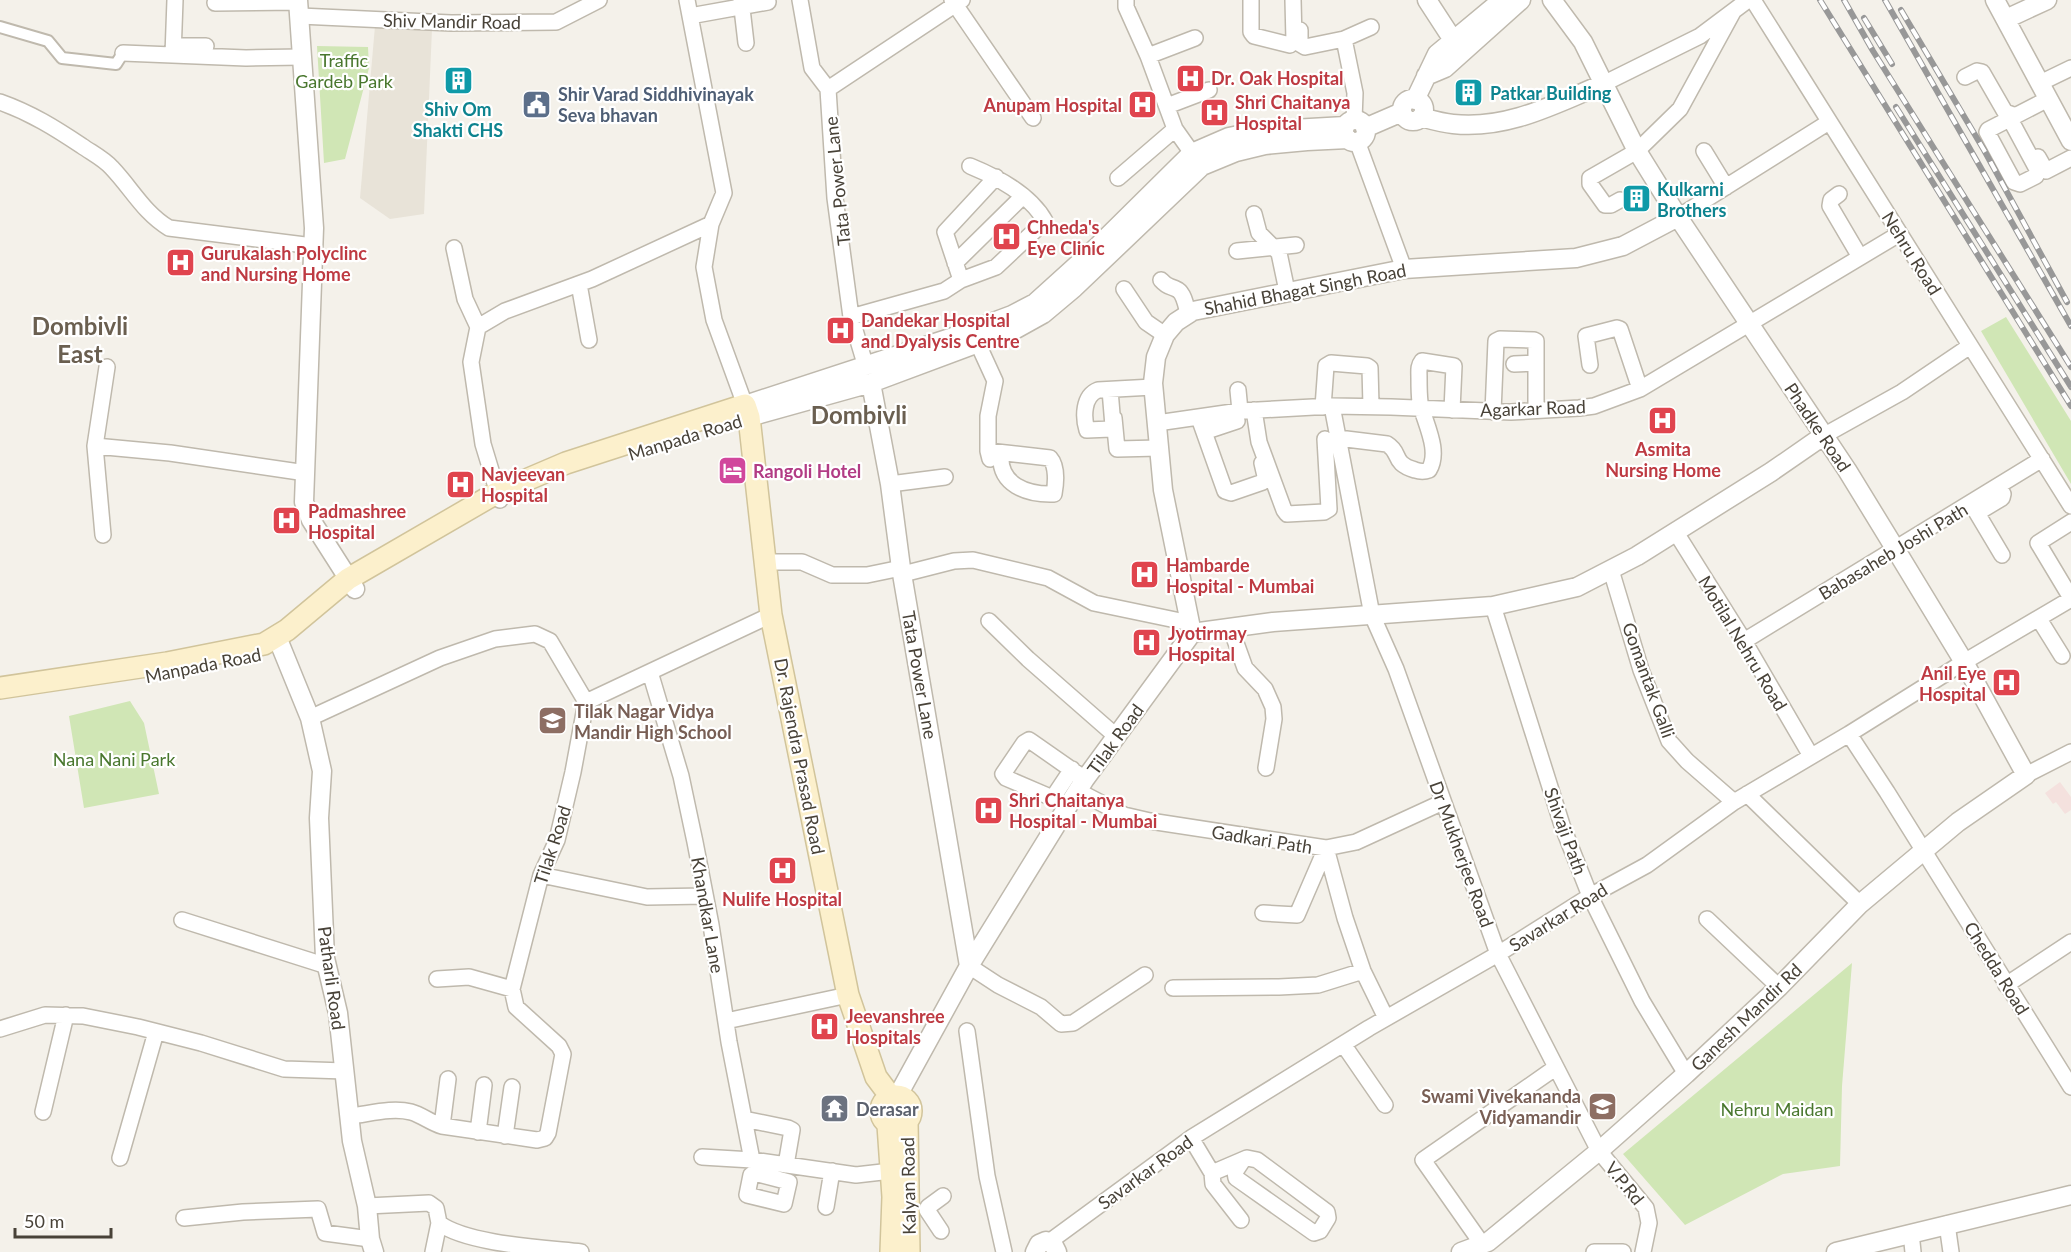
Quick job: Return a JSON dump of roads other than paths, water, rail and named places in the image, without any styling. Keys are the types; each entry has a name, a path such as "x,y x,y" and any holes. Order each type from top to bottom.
{"main road":[{"name":"Manpada Road","path":"0,699 168,674 268,654 352,584 500,497 566,463 747,411"},
{"name":"Dr. Rajendra Prasad Road","path":"747,411 771,615 848,995 876,1077 895,1109"},
{"name":"Manpada Road","path":"0,688 166,663 280,642"},
{"name":"Kalyan Road","path":"891,1252 893,1197 891,1171 895,1109"},
{"name":"Kalyan Road","path":"895,1109 918,1210 909,1252"}],"street":[{"path":"173,50 175,0"},
{"name":"Shiv Mandir Road","path":"215,3 299,6 451,23 556,21 599,0"},
{"path":"687,0 724,193 711,224 704,267 714,320 747,411"},
{"path":"800,0 812,68 828,88 957,1 1033,118"},
{"path":"1126,0 1126,7 1148,56 1175,129 1197,160"},
{"path":"1251,0 1252,35 1290,45 1294,41 1293,0"},
{"path":"1298,0 1300,44 1305,47 1344,39 1371,27"},
{"path":"1426,0 1453,40"},
{"path":"1409,106 1437,54 1502,0"},
{"path":"1426,76 1445,68 1521,0"},
{"name":"Phadke Road","path":"1552,0 1583,42 1637,152 1748,324 1847,470 1964,662 2026,775"},
{"path":"1354,131 1420,102 1423,108 1421,117 1454,124 1490,123 1529,116 1603,84 1700,36 1748,0"},
{"name":"Nehru Road","path":"1753,0 2071,507"},
{"path":"1995,0 2071,141"},
{"path":"2006,19 2047,0"},
{"path":"690,16 741,4 768,2"},
{"path":"741,4 747,43"},
{"path":"299,6 314,228 304,502 307,512 352,584"},
{"path":"1620,200 1607,207 1589,181 1590,178 1637,152 1680,109 1733,12"},
{"path":"0,27 48,41 62,58 116,64 123,53 206,46"},
{"path":"1148,56 1195,38"},
{"path":"1344,39 1355,93 1354,131 1404,268"},
{"path":"173,50 302,57"},
{"path":"2014,117 2071,68"},
{"path":"1965,76 1977,71 1982,72 2005,112 2014,117 2045,170 2071,158"},
{"name":"Tata Power Lane","path":"828,88 836,198 851,317 868,375 890,484 902,571 969,966"},
{"path":"1167,106 1209,90"},
{"path":"0,102 23,110 50,124 105,162 143,208 169,228 313,246"},
{"name":"Shahid Bhagat Singh Road","path":"1191,628 1163,490 1154,389 1156,357 1165,335 1176,322 1188,313 1404,268 1576,258 1623,246 1678,217 1829,122"},
{"path":"1118,178 1175,129"},
{"name":"Manpada Road","path":"747,411 868,375 975,337 1035,303 1197,160 1229,137 1258,131 1354,131"},
{"path":"1704,151 1726,187"},
{"path":"851,317 944,291 961,280 996,267 1044,224 1044,218 1022,197 996,177 970,166"},
{"path":"961,280 945,232 996,177"},
{"path":"1839,194 1831,200 1830,206 1860,257"},
{"path":"955,263 1022,197"},
{"path":"1254,214 1257,230 1282,259 1287,291"},
{"path":"478,327 505,311 579,284 711,224"},
{"name":"Agarkar Road","path":"1157,423 1202,425 1244,413 1327,406 1493,412 1587,408 1640,389 1899,234"},
{"path":"1237,251 1296,244"},
{"path":"454,248 465,299 478,327 471,363 483,444 500,497"},
{"path":"1161,280 1167,287 1177,290 1182,295 1188,313"},
{"path":"579,284 589,340"},
{"path":"1124,289 1146,322 1165,335"},
{"path":"1590,365 1586,336 1620,329 1640,389"},
{"path":"975,337 995,381 988,416 992,450 991,463 1000,479 1013,490"},
{"path":"1493,412 1500,396 1497,339 1534,340 1536,344 1536,410"},
{"path":"764,562 802,562 832,575 902,571 954,561 974,560 1048,578 1094,603 1191,628 1231,629 1248,624 1493,606 1577,587 1637,556 1771,472 1823,436 1902,392 1970,346"},
{"path":"1331,439 1387,444 1393,447 1399,463 1404,467 1426,472 1432,465 1433,454 1429,430 1420,402 1419,366 1422,360 1454,366 1452,410"},
{"path":"1244,413 1259,442 1287,514 1324,512 1329,509 1334,458 1327,406 1326,366 1331,363 1368,366 1370,368 1371,406"},
{"path":"1514,364 1536,363"},
{"path":"103,535 95,446 107,368"},
{"path":"1110,390 1154,389"},
{"path":"1154,389 1114,395 1115,447 1119,450 1159,448"},
{"path":"1202,425 1225,491 1231,493 1263,482 1265,476 1238,390"},
{"path":"95,446 170,453 306,473"},
{"path":"992,450 1066,456"},
{"name":"Dr Mukherjee Road","path":"1334,458 1372,615 1396,669 1498,954 1599,1151"},
{"name":"Babasaheb Joshi Path","path":"1744,641 1896,550 1974,508 1998,486 2042,459"},
{"path":"890,484 945,477"},
{"path":"1974,508 2002,555"},
{"path":"2071,522 2038,543 2071,599"},
{"name":"Motilal Nehru Road","path":"1675,531 1744,641 1811,756"},
{"name":"Gomantak Galli","path":"1611,570 1641,670 1669,741 1687,761 1741,798 1860,904"},
{"name":"Savarkar Road","path":"1047,1249 1191,1138 1386,1018 1498,954 1590,896 1647,865 1741,798 2071,599"},
{"name":"Shivaji Path","path":"1493,606 1562,825 1590,896 1642,1001 1686,1074"},
{"path":"310,718 440,658 495,639 535,634 550,641 586,702 771,615"},
{"path":"2039,619 2062,656"},
{"path":"989,621 1028,659 1117,737"},
{"name":"Tilak Road","path":"895,1109 969,966 1066,809 1078,780 1117,737 1191,628"},
{"path":"1231,629 1245,668 1265,689 1273,707 1274,719 1266,768"},
{"name":"Patharli Road","path":"280,642 310,718 322,771 320,818 327,966 338,1013 352,1141 367,1206 372,1246"},
{"name":"Khandkar Lane","path":"650,672 681,776 705,896 752,1161"},
{"name":"Tilak Road","path":"512,989 541,875 557,840 586,702"},
{"name":"Chedda Road","path":"1849,734 2071,1087"},
{"name":"Gadkari Path","path":"1027,791 1003,774 1026,741 1032,742 1124,815 1326,849 1356,842 1443,802"},
{"path":"2026,775 2071,752"},
{"name":"Ganesh Mandir Rd","path":"1461,1252 1488,1242 1599,1151 1779,987 1860,904 1910,863 1923,849 2026,775"},
{"path":"993,782 1053,797 1078,780"},
{"path":"1027,791 1066,809"},
{"path":"1263,913 1297,915 1326,849"},
{"path":"1326,849 1345,918 1363,971 1386,1018"},
{"path":"541,875 647,897 705,896"},
{"path":"1707,919 1779,987"},
{"path":"182,920 327,966"},
{"path":"2006,985 2071,942"},
{"path":"969,966 998,985 1041,1007 1061,1024 1073,1023 1145,975"},
{"path":"1173,988 1318,985 1363,971"},
{"path":"350,1116 399,1110 414,1113 433,1124 505,1136 537,1140 544,1138 548,1133 563,1054 559,1046 516,1007 512,989 469,977 437,979"},
{"path":"726,1021 848,995"},
{"path":"0,1029 45,1015 82,1016 201,1043 284,1069 345,1071"},
{"path":"43,1112 66,1015"},
{"path":"967,1031 987,1176 1004,1252"},
{"path":"120,1158 156,1032"},
{"path":"1343,1044 1385,1105"},
{"path":"1482,1244 1423,1160 1555,1068"},
{"path":"442,1126 448,1079"},
{"path":"505,1136 512,1087"},
{"path":"476,1131 482,1088"},
{"path":"744,1119 792,1130 778,1169"},
{"path":"1191,1138 1212,1173 1213,1184 1241,1220"},
{"name":"V.P.Rd","path":"1599,1151 1646,1208 1649,1223 1643,1252"},
{"path":"702,1157 752,1161 778,1169 856,1174 891,1171"},
{"path":"1212,1173 1247,1158 1257,1160 1327,1212 1328,1218 1320,1231 1314,1233 1236,1178 1235,1172 1243,1160"},
{"path":"826,1207 832,1171"},
{"path":"1836,1252 2071,1195"},
{"path":"918,1210 928,1207 943,1196"},
{"path":"367,1206 429,1203 436,1208 439,1223 433,1252"},
{"path":"184,1218 243,1212 318,1209 325,1233 372,1246"},
{"path":"918,1210 941,1231"},
{"path":"439,1223 452,1232 507,1243 580,1252"},
{"path":"1947,1224 1951,1252"},
{"path":"1911,1233 1913,1252"},
{"path":"1594,1252 1623,1252"}],"railway":[{"path":"1820,0 2071,406"},
{"path":"1844,0 1873,51 2071,367"},
{"path":"1885,0 2071,326"},
{"path":"1901,10 1984,150 2067,302"},
{"path":"1864,18 1892,64"},
{"path":"1896,107 2071,387"}],"place":[{"name":"Dr. Oak Hospital","path":"1190,78"},
{"name":"Shiv Om Shakti CHS","path":"458,80"},
{"name":"Patkar Building","path":"1469,93"},
{"name":"Shir Varad Siddhivinayak Seva bhavan","path":"537,104"},
{"name":"Anupam Hospital","path":"1143,105"},
{"name":"Shri Chaitanya Hospital","path":"1214,112"},
{"name":"Kulkarni Brothers","path":"1636,199"},
{"name":"Chheda's Eye Clinic","path":"1006,237"},
{"name":"Gurukalash Polyclinc and Nursing Home","path":"180,263"},
{"name":"Dandekar Hospital and Dyalysis Centre","path":"840,330"},
{"name":"Asmita Nursing Home","path":"1663,420"},
{"name":"Rangoli Hotel","path":"732,471"},
{"name":"Navjeevan Hospital","path":"460,484"},
{"name":"Padmashree Hospital","path":"287,521"},
{"name":"Hambarde Hospital - Mumbai","path":"1145,575"},
{"name":"Jyotirmay Hospital","path":"1147,643"},
{"name":"Anil Eye Hospital","path":"2007,683"},
{"name":"Tilak Nagar Vidya Mandir High School","path":"553,721"},
{"name":"Shri Chaitanya Hospital - Mumbai","path":"988,810"},
{"name":"Nulife Hospital","path":"782,870"},
{"name":"Jeevanshree Hospitals","path":"825,1026"},
{"name":"Swami Vivekananda Vidyamandir","path":"1602,1106"},
{"name":"Derasar","path":"835,1109"}],"district":[{"name":"Dombivli East","path":"80,339"},
{"name":"Dombivli","path":"859,414"}],"park label":[{"name":"Traffic Gardeb Park","path":"344,70"},
{"name":"Nana Nani Park","path":"114,759"},
{"name":"Nehru Maidan","path":"1777,1109"}]}
